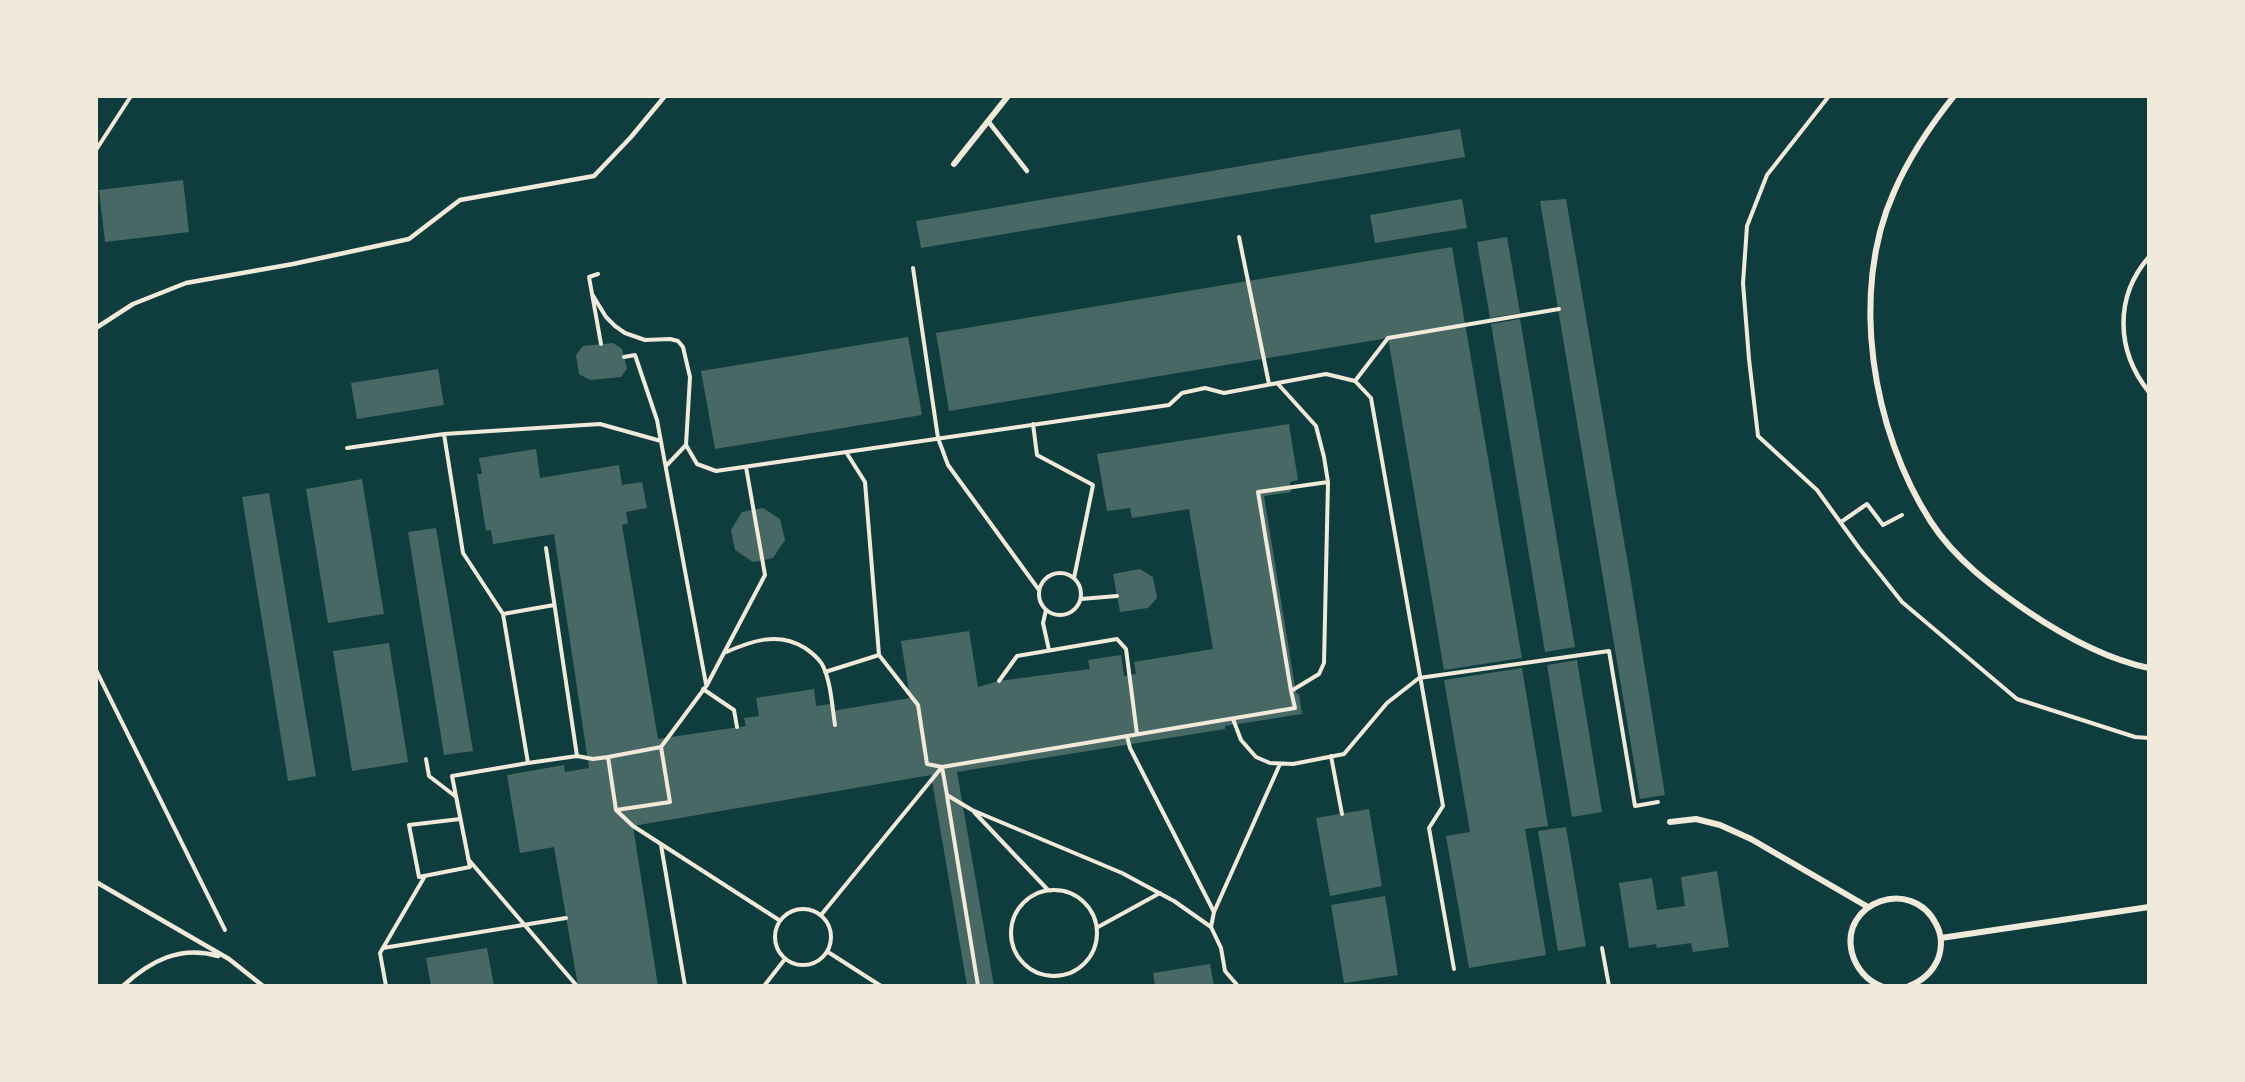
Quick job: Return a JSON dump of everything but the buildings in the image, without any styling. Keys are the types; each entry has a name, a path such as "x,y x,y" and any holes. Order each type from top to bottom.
{"street":[{"path":"954,164 1008,96"},
{"path":"1954,96 1918,146 1893,193 1883,221 1871,280 1872,345 1880,397 1900,461 1931,523 1952,549 1977,574 2006,597 2079,643 2113,658 2149,668"},
{"path":"1670,822 1696,819 1720,825 1751,838 1868,907"},
{"path":"1881,986 1871,984 1860,971 1851,949 1854,925 1868,907 1890,898 1905,899 1927,910 1939,928 1940,953 1935,965 1920,984 1909,986"},
{"path":"1941,938 2149,907"}],"lane":[{"path":"96,328 133,304 186,284 409,239 460,200 594,176 665,96"},
{"path":"988,121 1028,171"},
{"path":"2149,258 2133,280 2126,297 2122,329 2130,360 2138,378 2149,392"},
{"path":"96,882 229,959 263,986"},
{"path":"123,986 152,964 172,954 192,952 229,959"}],"path":[{"path":"96,150 131,96"},
{"path":"1829,96 1767,175 1747,226 1743,283 1758,436 1817,490 1902,602 2017,699 2136,737 2149,738"},
{"path":"1239,237 1269,384"},
{"path":"913,268 938,438 948,465 1039,590 1040,601 1046,610 1056,615 1067,614 1076,608 1081,599 1080,587 1074,578 1063,573 1052,574 1044,580 1039,590"},
{"path":"598,274 589,277 601,344"},
{"path":"592,294 606,316 625,333 645,340 670,339 683,347 690,377 686,445 698,464 716,471 1169,405 1182,393 1205,388 1224,393 1326,374 1354,381 1371,398 1443,806 1429,828 1454,969"},
{"path":"1354,381 1388,338 1559,309"},
{"path":"624,357 635,355 657,420 706,685"},
{"path":"1277,384 1316,426 1328,482 1324,663 1318,674 1291,691"},
{"path":"347,448 444,434 600,424 661,441"},
{"path":"1033,424 1036,455 1093,485 1074,578"},
{"path":"444,434 463,553 503,614 528,763"},
{"path":"666,466 686,445"},
{"path":"846,452 865,482 879,655 918,705 927,764 942,767 1295,708 1258,492 1328,482"},
{"path":"460,819 409,825 419,877 470,867 452,776 577,756 593,759 661,747 703,690 765,575 746,467"},
{"path":"1841,522 1867,504 1883,525 1921,505"},
{"path":"546,548 577,756"},
{"path":"1081,599 1117,596"},
{"path":"503,614 554,605"},
{"path":"1046,610 1043,623 1049,650"},
{"path":"724,653 748,642 774,638 793,641 808,650 821,662 825,672 835,725"},
{"path":"999,681 1017,656 1117,639 1126,649 1137,734"},
{"path":"1233,719 1241,740 1256,757 1270,763 1293,764 1344,754 1387,703 1419,678 1609,651 1635,806 1659,802"},
{"path":"825,672 879,655"},
{"path":"96,670 228,935"},
{"path":"703,690 734,710 737,727"},
{"path":"1127,736 1130,748 1215,912"},
{"path":"615,810 670,802 661,747"},
{"path":"1331,756 1342,813"},
{"path":"608,757 615,810 633,826 779,920"},
{"path":"426,759 429,776 455,796"},
{"path":"1211,927 1215,912 1280,764"},
{"path":"942,767 978,986"},
{"path":"821,915 942,767"},
{"path":"946,795 972,810 1122,873 1174,901 1211,927 1221,948 1225,971 1238,986 1260,986"},
{"path":"972,810 1048,890"},
{"path":"660,844 685,986"},
{"path":"468,859 577,986"},
{"path":"386,986 380,953 425,876"},
{"path":"1048,890 1070,892 1088,906 1098,927 1095,949 1082,968 1061,977 1038,974 1019,961 1011,940 1013,917 1027,898 1048,890"},
{"path":"1098,927 1160,893"},
{"path":"805,908 821,915 828,923 831,932 828,952 815,963 805,965 785,960 776,946 774,937 779,920 787,913 805,908"},
{"path":"383,948 566,918"},
{"path":"1602,948 1609,986"},
{"path":"828,952 880,986"},
{"path":"764,986 785,960"}]}
